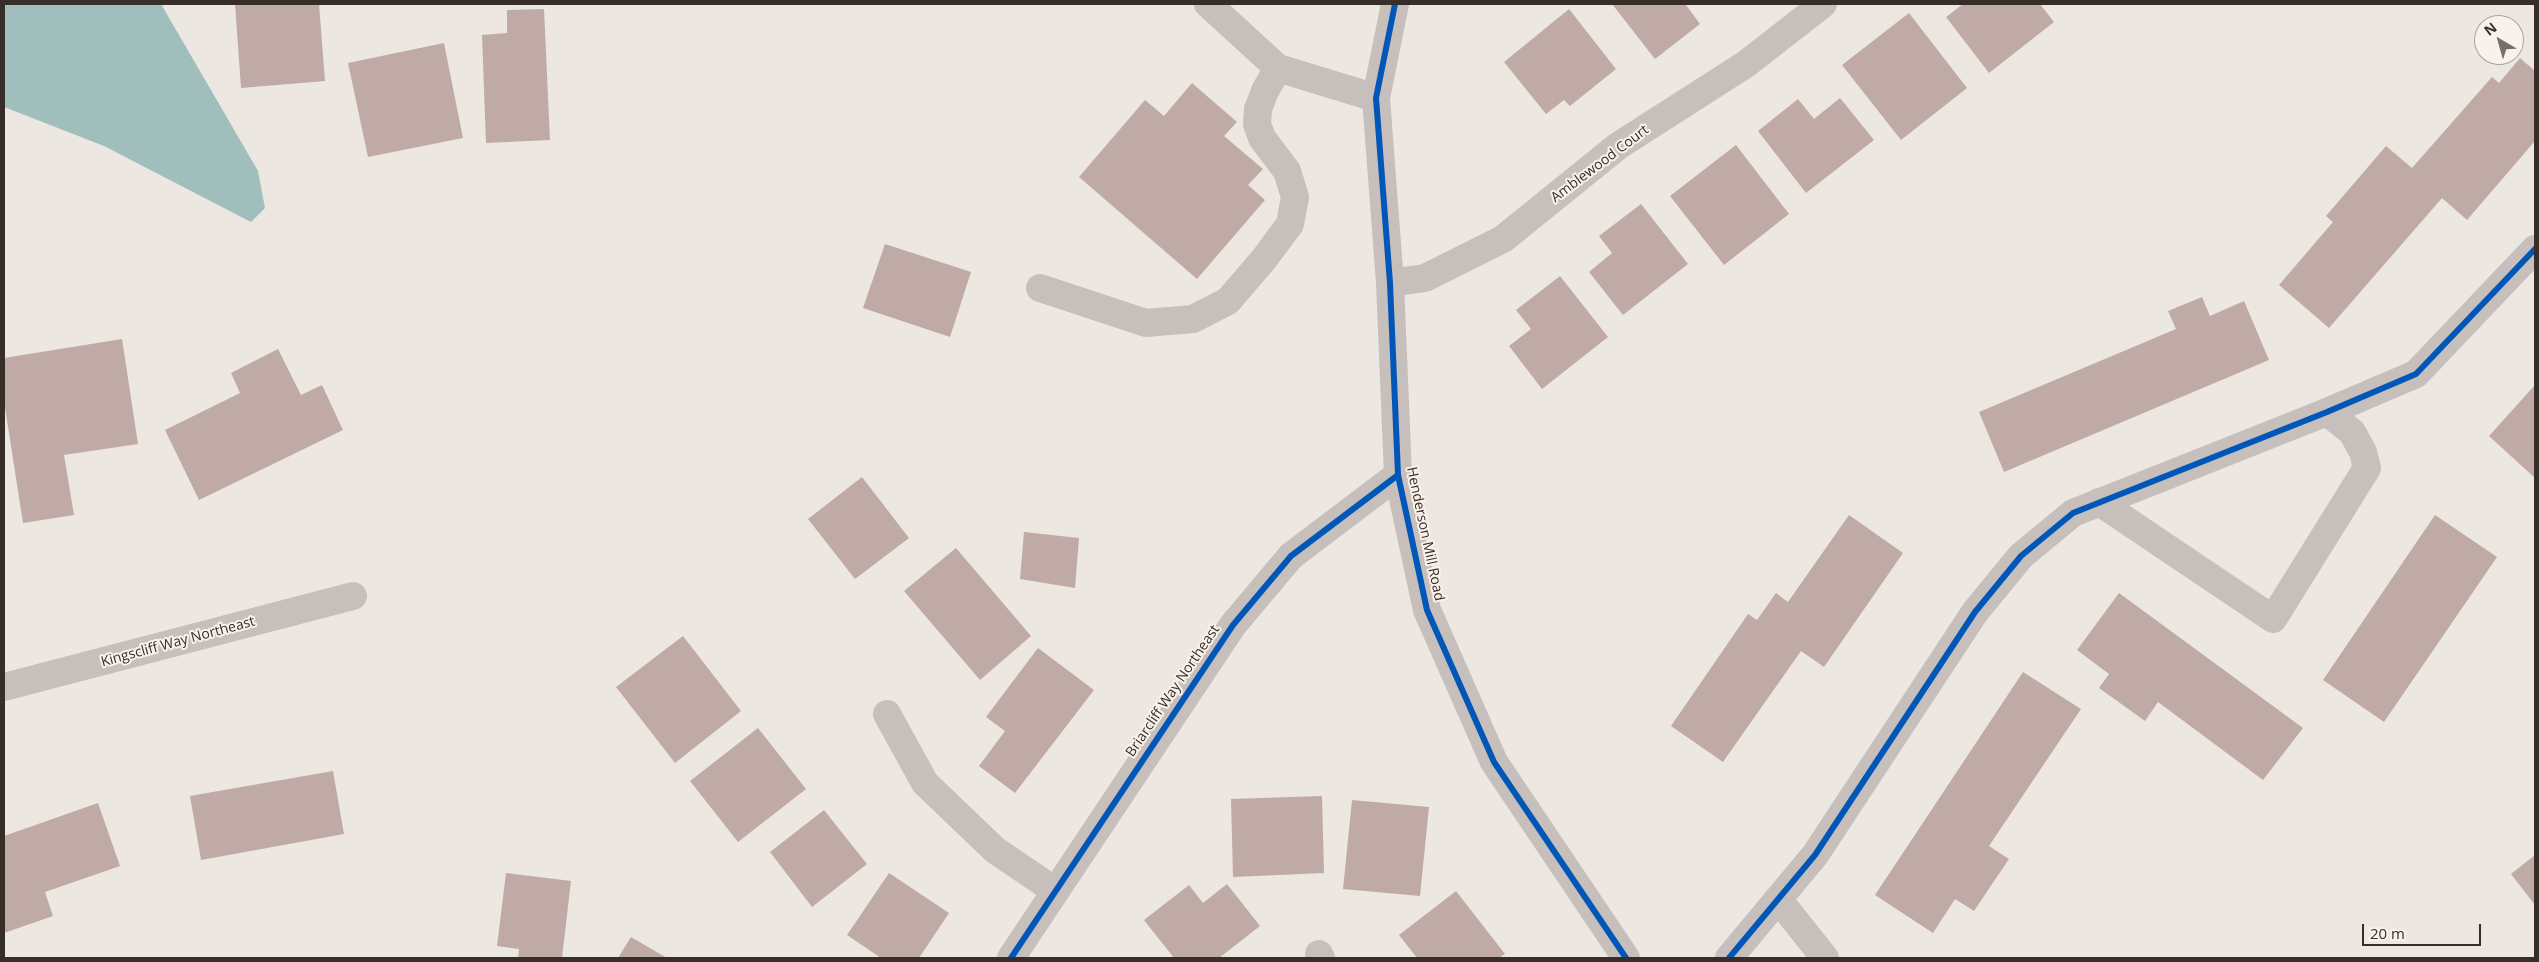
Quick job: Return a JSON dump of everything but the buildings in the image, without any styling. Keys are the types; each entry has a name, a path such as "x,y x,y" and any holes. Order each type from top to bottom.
{"street":[{"path":"1208,4 1278,68 1376,98"},
{"name":"Henderson Mill Road","path":"1395,4 1376,98 1390,283 1398,475 1427,610 1494,762 1626,958"},
{"name":"Amblewood Court","path":"1390,283 1425,278 1503,239 1618,146 1746,64 1823,4"},
{"path":"1040,288 1146,323 1193,319 1228,301 1264,259 1290,224 1295,197 1288,171 1262,138 1257,124 1258,109 1265,91 1278,68"},
{"path":"1728,958 1815,855 1975,612 2021,556 2073,513 2327,412 2416,374 2535,249"},
{"path":"2099,502 2273,618 2366,468 2363,452 2352,432 2327,412"},
{"name":"Briarcliff Way Northeast","path":"1011,958 1054,890 1239,618 1291,556 1398,475"},
{"name":"Kingscliff Way Northeast","path":"4,688 353,596"},
{"path":"887,714 925,783 995,850 1054,890"},
{"path":"1778,899 1825,958"}],"water":[{"path":"4,4 161,4 258,171 265,208 251,222 104,146 4,107"}],"cycle path":[{"path":"1395,4 1376,98 1390,283 1398,475 1427,610 1494,762 1626,958"},
{"path":"1729,958 1815,855 1975,612 2021,556 2073,513 2327,412 2416,374 2535,249"},
{"path":"1011,958 1233,625 1291,556 1398,475"}]}
